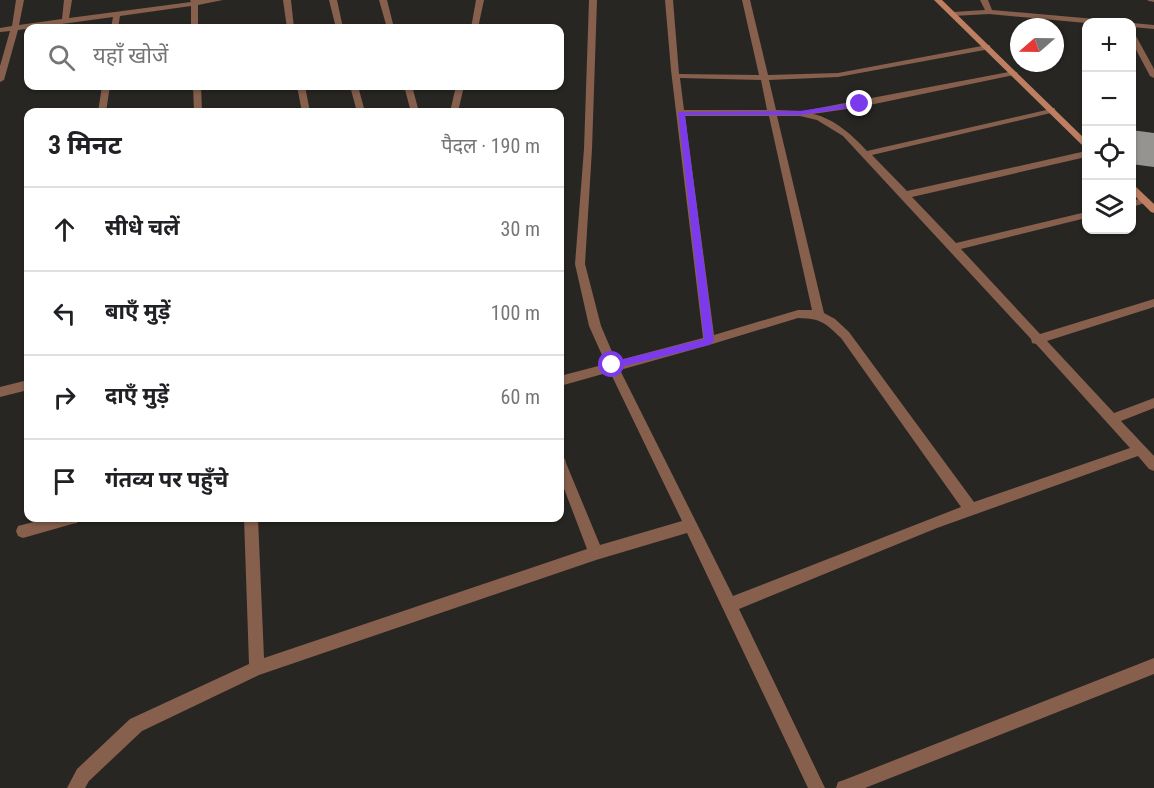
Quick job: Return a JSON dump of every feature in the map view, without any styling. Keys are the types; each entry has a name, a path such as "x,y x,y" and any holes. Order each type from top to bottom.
{"street":[{"path":"0,80 15,28 20,0"},
{"path":"64,21 68,0"},
{"path":"43,24 219,0"},
{"path":"287,0 290,24"},
{"path":"333,0 339,24"},
{"path":"382,0 390,24"},
{"path":"475,24 480,0"},
{"path":"593,0 588,149 580,264 595,326 817,788"},
{"path":"669,0 676,76 709,341"},
{"path":"746,0 819,315"},
{"path":"938,0 1082,140"},
{"path":"984,0 989,12"},
{"path":"194,2 195,24"},
{"path":"953,14 989,12 1082,20"},
{"path":"116,24 117,14"},
{"path":"1136,25 1154,27"},
{"path":"0,30 24,27"},
{"path":"1136,45 1154,76"},
{"path":"676,76 765,78 837,75 987,47"},
{"path":"681,113 800,113 860,104 1014,73"},
{"path":"103,108 105,90"},
{"path":"197,90 198,108"},
{"path":"302,90 305,108"},
{"path":"355,90 360,108"},
{"path":"409,90 414,108"},
{"path":"455,108 459,90"},
{"path":"866,154 1052,110"},
{"path":"800,113 820,118 846,134 1154,465"},
{"path":"905,195 1082,155"},
{"path":"1136,193 1154,210"},
{"path":"1136,202 1144,200"},
{"path":"952,248 1082,216"},
{"path":"1036,340 1154,303"},
{"path":"564,380 612,365 709,341 798,314 819,315 845,335 971,510"},
{"path":"0,392 24,386"},
{"path":"1111,418 1154,403"},
{"path":"730,605 971,510 1140,450"},
{"path":"564,473 596,553"},
{"path":"23,531 57,522"},
{"path":"251,522 257,668"},
{"path":"75,788 83,775 136,725 257,668 596,553 691,525"},
{"path":"844,788 1154,666"}],"building":[{"path":"1136,131 1154,133 1154,167 1136,165"}],"route":[{"path":"612,365 709,341 681,113 800,113 860,104"}]}
